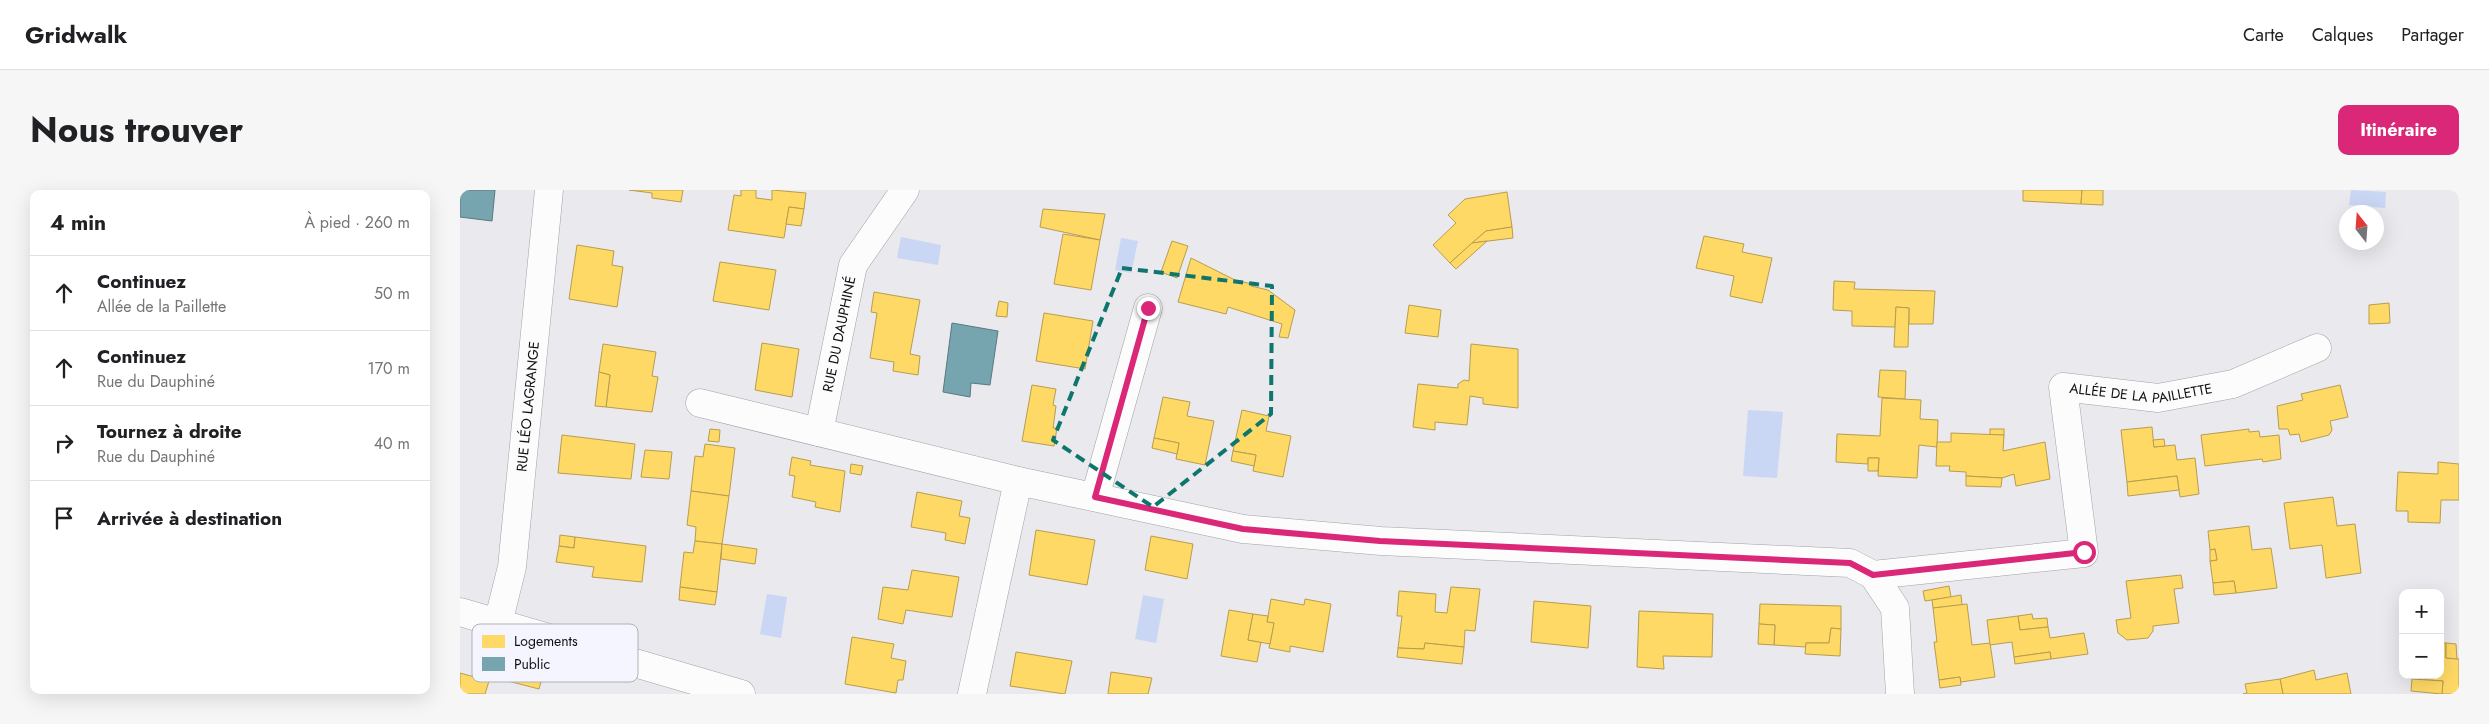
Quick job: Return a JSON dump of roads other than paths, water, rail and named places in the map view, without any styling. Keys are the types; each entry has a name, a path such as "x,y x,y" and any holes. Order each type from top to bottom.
{"street":[{"name":"RUE LÉO LAGRANGE","path":"498,622 512,567 549,190"},
{"name":"RUE DU DAUPHINÉ","path":"819,432 853,265 905,190"},
{"path":"1095,497 1148,308"},
{"name":"ALLÉE DE LA PAILLETTE","path":"1873,575 2084,552 2063,388 2158,398 2233,384 2317,348"},
{"path":"700,404 1018,481 1243,529 1380,541 1850,563 1873,575 1895,608 1900,694"},
{"path":"972,694 1018,481"},
{"path":"460,612 505,624"},
{"path":"638,663 741,694"}],"water":[{"path":"2351,190 2386,192 2385,208 2384,205 2349,205"},
{"path":"901,237 941,245 938,265 897,258"},
{"path":"1121,238 1138,241 1131,273 1115,270"},
{"path":"1748,410 1783,412 1777,478 1743,476"},
{"path":"767,594 787,597 781,638 760,634"},
{"path":"1143,595 1164,599 1156,643 1135,639"}]}
